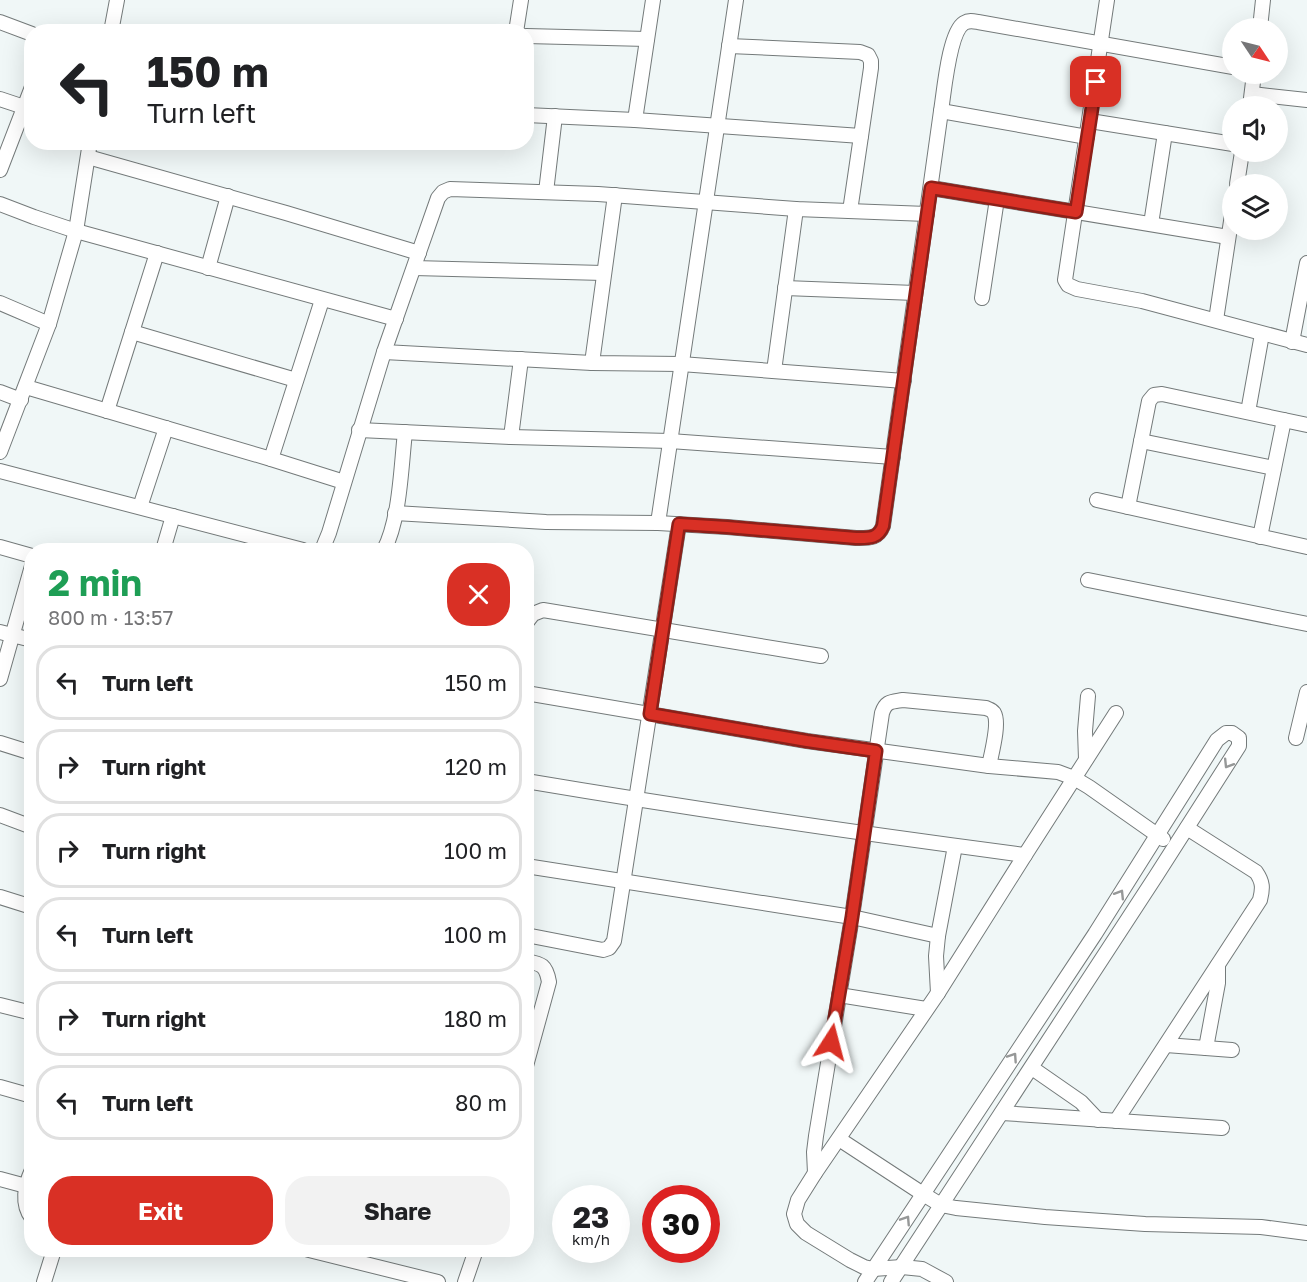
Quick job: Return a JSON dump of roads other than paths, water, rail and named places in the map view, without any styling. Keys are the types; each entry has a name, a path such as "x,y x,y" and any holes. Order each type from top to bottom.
{"street":[{"path":"112,24 117,0"},
{"path":"517,24 521,0"},
{"path":"635,120 653,0"},
{"path":"658,523 736,0"},
{"path":"1107,0 1065,280 1068,285 1077,289 1143,301 1307,345"},
{"path":"1261,18 1263,0"},
{"path":"395,513 546,522 679,524 856,538 876,537 883,526 951,49 959,27 970,21 978,22 1222,65"},
{"path":"0,22 24,31"},
{"path":"534,36 647,39"},
{"path":"729,46 860,52 868,55 871,68 850,211"},
{"path":"0,99 24,107 0,170"},
{"path":"1288,100 1307,100"},
{"path":"942,111 1087,137"},
{"path":"534,115 861,136"},
{"path":"546,192 555,116"},
{"path":"1090,121 1222,142"},
{"path":"1151,224 1165,133"},
{"path":"0,452 49,324 76,231 89,150"},
{"path":"88,157 419,253"},
{"path":"931,188 1222,236"},
{"path":"325,543 384,352 438,198 443,192 450,189 615,195 796,209 927,214"},
{"path":"591,363 615,195"},
{"path":"208,268 228,196"},
{"path":"982,298 997,199"},
{"path":"0,204 76,231 396,319"},
{"path":"774,371 796,209"},
{"path":"1216,320 1228,240"},
{"path":"107,411 157,253"},
{"path":"1292,342 1307,263"},
{"path":"414,268 603,273"},
{"path":"785,288 915,293"},
{"path":"271,459 322,300"},
{"path":"0,303 49,324"},
{"path":"132,332 296,380"},
{"path":"1248,412 1262,334"},
{"path":"384,352 591,363 681,364 904,381"},
{"path":"511,437 521,359"},
{"path":"0,392 23,393 107,411 344,482"},
{"path":"1128,507 1149,401 1154,395 1162,394 1307,425"},
{"path":"1260,537 1284,420"},
{"path":"140,507 166,428"},
{"path":"359,430 670,441 893,457"},
{"path":"387,543 395,513 405,432"},
{"path":"1141,441 1274,468"},
{"path":"0,471 173,516 260,543"},
{"path":"1097,500 1307,547"},
{"path":"165,543 173,516"},
{"path":"534,937 603,950 609,948 614,941 679,524"},
{"path":"0,547 24,554"},
{"path":"1088,579 1307,624"},
{"path":"0,679 6,634 24,587"},
{"path":"534,614 543,610 821,656"},
{"path":"6,634 24,638"},
{"path":"1296,738 1307,692"},
{"path":"534,694 807,741 989,766 1058,772 1074,778 1174,847"},
{"path":"1086,759 1085,731 1088,696"},
{"path":"815,1173 816,1136 884,706 890,702 903,700 991,710 996,715 996,724 989,766"},
{"path":"946,1282 922,1269 902,1267 873,1269 850,1260 806,1233 797,1224 794,1214 798,1200 938,993 1116,713"},
{"path":"865,1282 1095,934 1218,740 1226,733 1232,733 1239,738 1239,747 891,1282"},
{"path":"0,743 24,750"},
{"path":"534,782 864,834 1025,855"},
{"path":"0,815 24,824"},
{"path":"1116,1121 1260,900 1263,888 1262,880 1256,872 1187,828"},
{"path":"938,993 936,956 938,936 955,846"},
{"path":"534,867 852,917 938,936"},
{"path":"0,897 24,904"},
{"path":"534,963 544,966 549,982 534,1028"},
{"path":"1206,1048 1218,983 1218,965"},
{"path":"839,994 926,1009"},
{"path":"0,1005 24,1011"},
{"path":"1166,1045 1232,1050"},
{"path":"1032,1068 1081,1102 1098,1120"},
{"path":"0,1088 24,1094"},
{"path":"1002,1113 1222,1128"},
{"path":"839,1139 941,1204 980,1211 1045,1217 1145,1224 1261,1227 1307,1233"},
{"path":"0,1179 24,1185"},
{"path":"44,1282 52,1257"},
{"path":"337,1257 438,1282"},
{"path":"465,1282 474,1257"}]}
